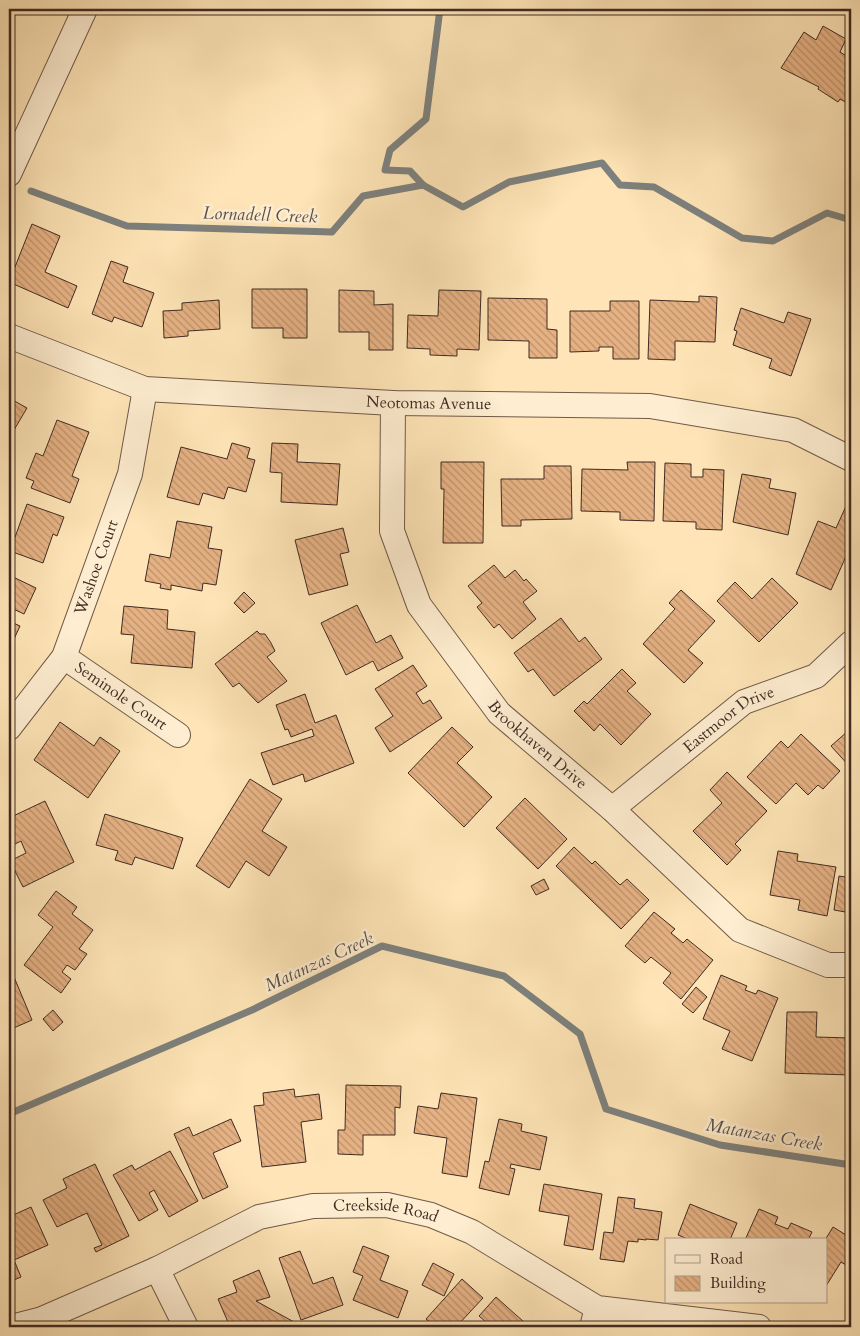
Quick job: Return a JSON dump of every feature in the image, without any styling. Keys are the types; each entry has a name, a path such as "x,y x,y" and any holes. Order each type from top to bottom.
{"street":[{"path":"9,174 85,9"},
{"name":"Neotomas Avenue","path":"9,336 144,389 394,403 650,406 793,430 851,459"},
{"name":"Washoe Court","path":"9,728 64,658 130,474 144,389"},
{"name":"Brookhaven Drive","path":"394,403 392,530 419,604 499,713 612,809 740,930 828,965 851,965"},
{"name":"Eastmoor Drive","path":"612,809 744,702 816,676 851,643"},
{"name":"Seminole Court","path":"64,658 178,735"},
{"name":"Creekside Road","path":"11,1327 42,1319 157,1269 258,1217 312,1206 387,1205 431,1215 472,1232 594,1318 759,1327"},
{"path":"157,1269 186,1327"}],"building":[{"path":"823,26 846,39 840,52 851,59 851,105 840,99 838,102 818,89 819,87 781,68 804,32 816,40"},
{"path":"32,224 60,236 45,272 77,286 68,308 9,282"},
{"path":"111,261 128,267 123,282 154,293 142,327 114,317 112,322 92,314"},
{"path":"252,289 307,289 307,338 283,338 283,328 252,328"},
{"path":"339,290 374,291 374,305 393,304 393,350 369,350 369,332 339,332"},
{"path":"439,290 481,291 479,350 457,349 457,356 430,355 430,349 407,348 408,315 438,316"},
{"path":"699,296 717,297 715,342 675,341 675,360 648,359 650,300 699,302"},
{"path":"488,298 547,299 547,329 557,330 557,358 529,358 529,341 488,340"},
{"path":"219,300 220,329 188,331 188,336 164,338 163,311 182,310 182,303"},
{"path":"610,301 639,301 639,359 613,359 613,347 599,347 599,351 570,352 570,311 610,311"},
{"path":"741,308 784,323 788,312 811,319 791,376 769,368 772,359 733,345 737,331 734,330"},
{"path":"9,398 27,408 14,430 9,428"},
{"path":"57,420 89,432 72,476 79,479 70,503 31,488 34,481 26,478 36,453 43,456"},
{"path":"232,443 250,448 247,458 255,460 246,492 228,487 224,499 203,493 199,505 167,497 181,447 227,459"},
{"path":"272,443 298,444 297,462 340,464 337,505 281,502 282,473 270,472"},
{"path":"441,462 484,462 483,543 443,543 444,489 441,489"},
{"path":"627,462 655,462 654,521 620,520 620,512 581,511 582,469 628,470"},
{"path":"665,463 691,464 691,477 703,477 703,469 724,470 722,530 696,529 696,522 663,521"},
{"path":"544,466 571,466 572,519 521,520 521,526 502,526 501,479 544,479"},
{"path":"742,474 771,479 769,488 796,493 788,535 733,522"},
{"path":"27,504 64,517 57,536 53,534 43,563 10,551"},
{"path":"847,504 851,507 851,545 831,590 796,574 818,521 836,528"},
{"path":"177,521 212,527 208,548 222,550 216,585 203,583 202,591 171,585 171,590 160,588 161,584 145,581 150,554 170,558"},
{"path":"343,528 349,552 340,554 348,585 309,595 295,540"},
{"path":"494,565 505,578 515,570 524,581 526,579 537,591 523,602 536,619 512,639 499,624 494,628 477,607 482,603 468,586"},
{"path":"9,575 36,588 24,614 9,607"},
{"path":"772,578 798,603 759,642 717,601 735,582 752,599"},
{"path":"681,590 715,621 688,650 703,663 684,683 643,644 675,609 669,603"},
{"path":"244,592 255,603 244,613 234,603"},
{"path":"357,605 376,643 391,635 403,658 378,671 373,661 346,675 321,623"},
{"path":"124,606 168,610 167,629 195,632 192,668 131,663 134,635 121,634"},
{"path":"561,618 579,642 585,637 602,659 554,696 533,669 528,672 514,653"},
{"path":"9,621 20,626 9,650"},
{"path":"257,631 260,634 265,634 271,643 275,651 267,657 287,681 258,703 239,683 233,687 215,664"},
{"path":"413,665 427,686 416,693 423,704 430,700 442,718 390,752 375,728 393,716 375,689"},
{"path":"622,669 636,683 627,691 651,714 621,745 600,724 594,731 574,711 584,701 587,704"},
{"path":"305,694 315,723 336,715 354,763 305,782 303,774 273,785 261,753 314,736 312,729 291,737 288,729 285,730 276,705"},
{"path":"60,722 94,746 100,737 120,751 88,798 34,760"},
{"path":"452,727 473,747 457,763 492,797 464,827 408,773"},
{"path":"848,731 851,735 851,768 831,746"},
{"path":"801,734 840,771 823,789 818,785 808,795 796,783 776,804 747,777 781,741 788,748"},
{"path":"727,772 767,811 735,844 741,850 727,865 693,831 722,803 710,790"},
{"path":"250,779 282,799 262,831 287,847 269,876 246,861 229,888 196,866"},
{"path":"525,798 567,839 538,869 496,828"},
{"path":"45,801 74,862 23,887 10,861 26,853 21,841 9,847 9,818"},
{"path":"105,814 183,838 173,869 135,857 132,865 115,860 118,851 96,845"},
{"path":"574,847 592,864 595,861 620,885 627,879 649,900 621,929 556,866"},
{"path":"778,851 798,854 797,861 836,867 827,916 798,910 800,900 770,895"},
{"path":"839,876 851,878 851,913 834,910"},
{"path":"544,879 549,889 536,895 531,886"},
{"path":"56,891 77,907 72,914 93,930 79,949 87,954 75,970 67,965 62,972 71,979 61,993 24,965 53,927 38,915"},
{"path":"654,912 675,929 671,933 683,943 687,939 713,960 681,999 663,983 671,973 651,957 645,963 625,946"},
{"path":"9,965 32,1020 9,1030"},
{"path":"721,975 747,986 745,990 756,994 758,990 778,998 752,1061 722,1049 730,1031 703,1019"},
{"path":"696,987 707,997 693,1013 682,1004"},
{"path":"53,1010 63,1022 53,1031 43,1019"},
{"path":"787,1012 817,1012 816,1037 851,1038 851,1075 785,1073"},
{"path":"346,1085 401,1086 400,1108 395,1107 395,1135 363,1135 363,1155 338,1154 338,1130 345,1130"},
{"path":"294,1089 295,1097 319,1094 322,1119 301,1122 306,1162 262,1167 254,1106 264,1105 263,1093"},
{"path":"441,1093 477,1098 467,1177 442,1173 447,1138 414,1133 418,1106 438,1109"},
{"path":"231,1119 241,1141 213,1153 228,1187 203,1199 174,1134 189,1127 193,1136"},
{"path":"499,1119 522,1124 521,1131 547,1137 540,1170 511,1164 510,1168 515,1169 509,1195 479,1188 485,1161 489,1162"},
{"path":"170,1151 198,1201 169,1217 154,1190 149,1193 158,1210 139,1221 113,1175 132,1165 135,1170"},
{"path":"95,1164 129,1236 96,1252 94,1248 102,1245 87,1213 57,1227 43,1200 67,1188 63,1179"},
{"path":"544,1184 602,1194 593,1250 564,1245 569,1216 539,1211"},
{"path":"618,1197 635,1199 634,1208 662,1212 658,1240 638,1239 638,1242 628,1241 624,1262 600,1259 604,1232 613,1233"},
{"path":"690,1204 737,1223 731,1238 685,1238 678,1235"},
{"path":"31,1207 48,1245 14,1260 21,1277 9,1282 9,1217"},
{"path":"759,1209 778,1217 775,1224 788,1229 791,1223 812,1232 809,1238 746,1238"},
{"path":"833,1227 851,1238 851,1268 841,1262 828,1283 828,1238 826,1238"},
{"path":"363,1246 389,1256 380,1280 408,1291 398,1318 353,1300 363,1276 353,1272"},
{"path":"300,1251 313,1284 333,1277 343,1305 301,1320 279,1258"},
{"path":"433,1263 454,1274 444,1296 422,1285"},
{"path":"259,1270 270,1297 256,1301 294,1322 292,1327 236,1327 228,1322 218,1299 237,1292 233,1281"},
{"path":"462,1279 483,1298 456,1327 435,1327 426,1319"},
{"path":"496,1297 530,1327 492,1327 479,1316"}],"waterway":[{"path":"423,185 410,171 385,170 390,150 426,119 440,9"},
{"name":"Lornadell Creek","path":"31,191 127,226 332,232 363,196 423,185 463,207 509,182 602,163 620,185 654,187 742,238 773,241 827,213 851,220"},
{"name":"Matanzas Creek","path":"9,1114 252,1010 382,946 504,976 580,1034 606,1109 720,1145 851,1165"}]}
